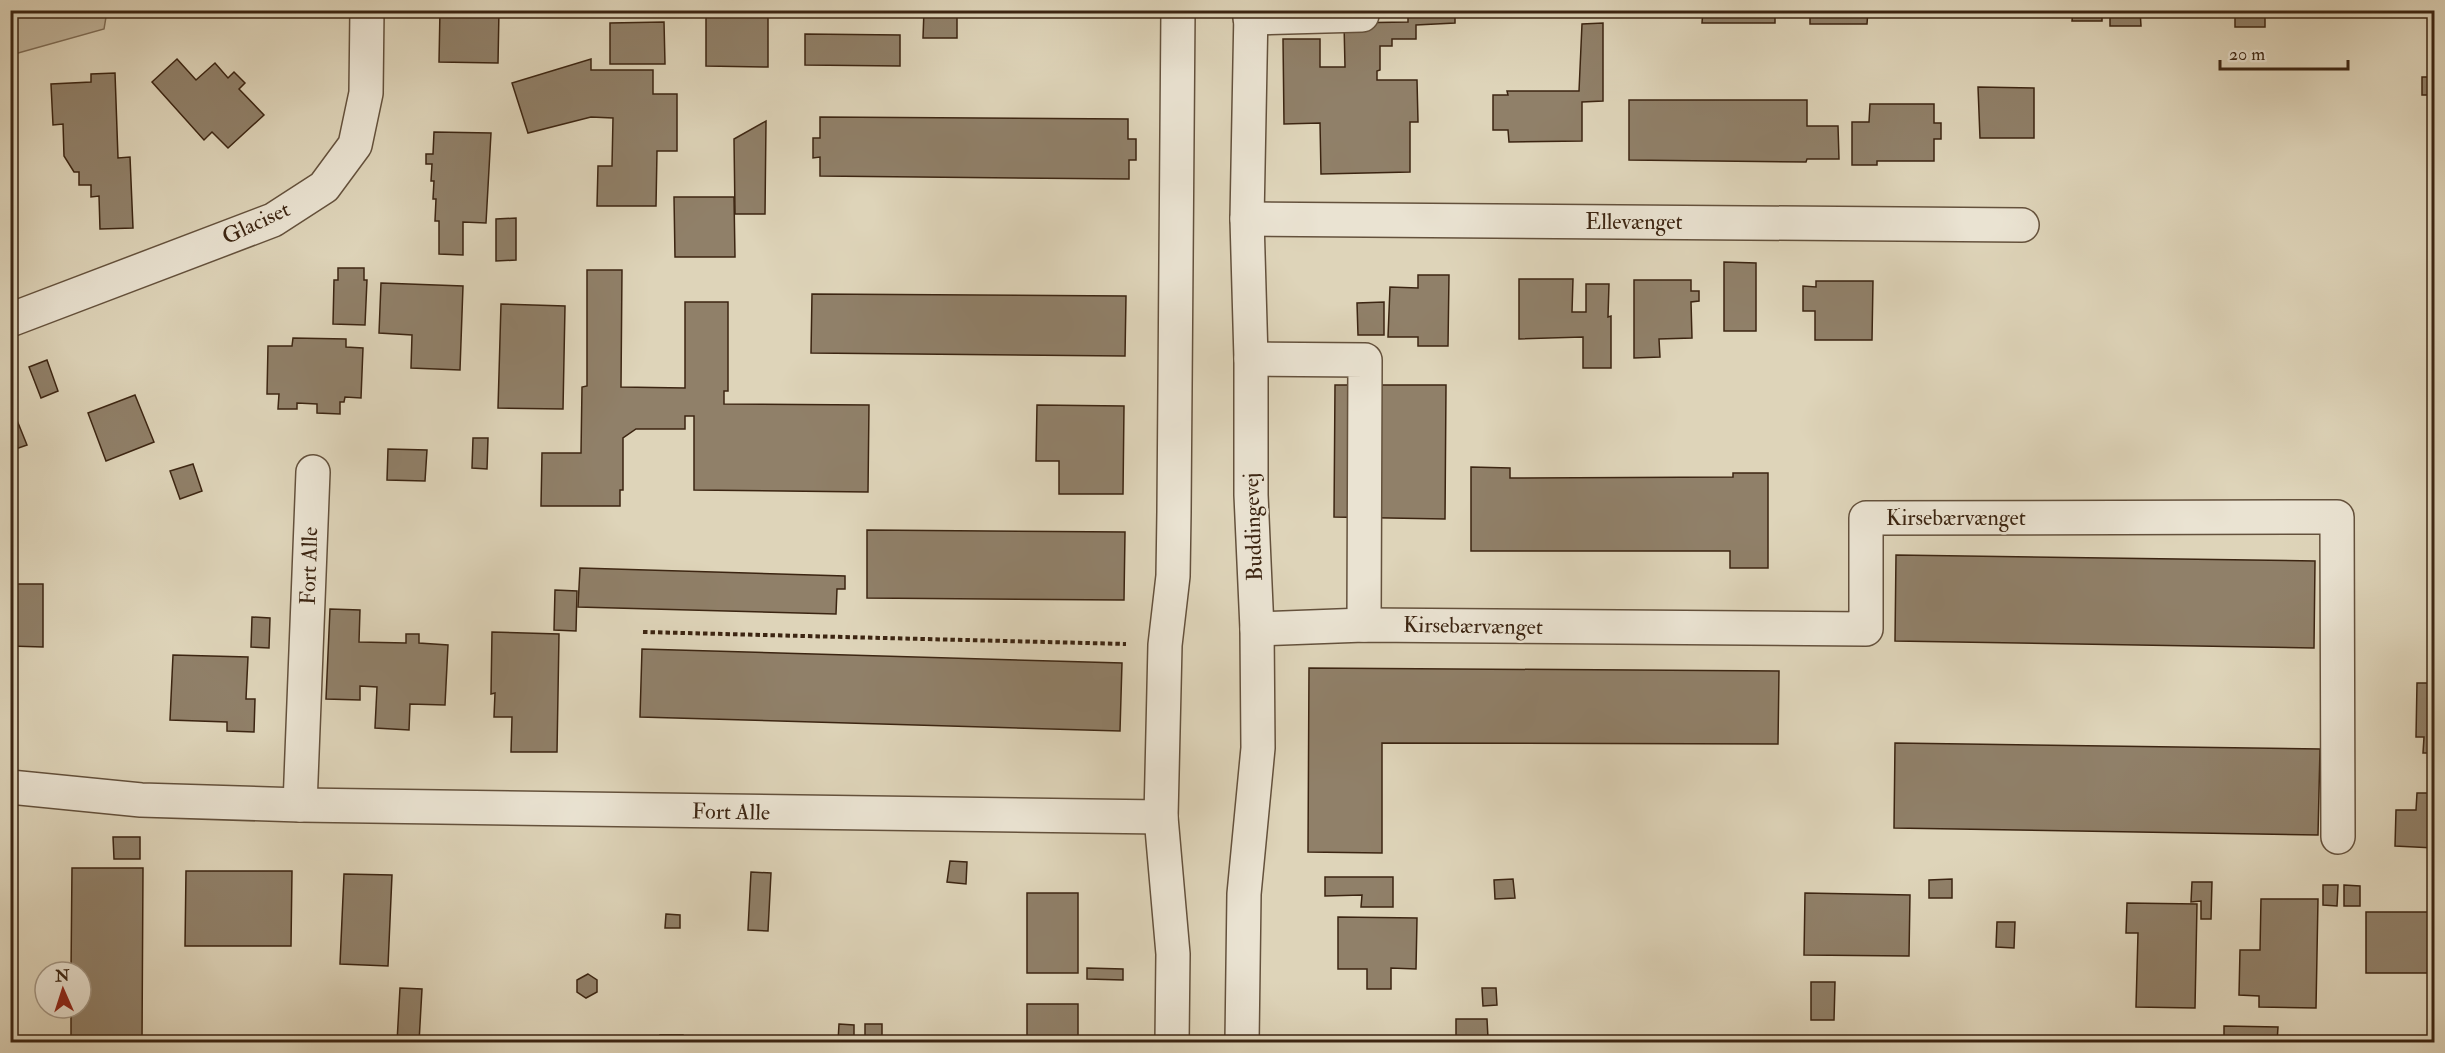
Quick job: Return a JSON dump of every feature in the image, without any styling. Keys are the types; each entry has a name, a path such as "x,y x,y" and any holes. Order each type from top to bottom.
{"street":[{"name":"Glaciset","path":"10,320 273,220 324,188 355,145 366,93 367,10"},
{"path":"1172,1042 1173,954 1161,817 1165,645 1173,576 1178,10"},
{"path":"1251,14 1362,15 1362,10"},
{"name":"Buddingevej","path":"1242,1042 1244,894 1258,748 1247,219 1251,14"},
{"name":"Ellevænget","path":"1247,219 2022,225"},
{"path":"1251,359 1365,360 1364,625"},
{"name":"Fort Alle","path":"300,805 313,472"},
{"name":"Kirsebærvænget","path":"1257,628 1364,625 1866,629 1866,518 2337,517 2338,837"},
{"name":"Fort Alle","path":"10,787 141,801 1161,817"}],"path":[{"path":"643,632 1165,645"}],"shaded area":[{"path":"11,10 107,11 104,29 11,55"}],"building":[{"path":"440,10 499,10 498,63 439,62"},
{"path":"706,10 768,10 768,67 706,66"},
{"path":"924,10 1029,10 1029,14 957,13 957,38 923,38"},
{"path":"1408,10 1455,10 1455,23 1416,25 1416,39 1392,39 1392,46 1380,46 1380,70 1377,71 1377,80 1417,80 1418,122 1410,122 1410,172 1321,174 1320,123 1284,124 1283,39 1320,39 1320,67 1345,67 1344,23 1408,22"},
{"path":"1703,10 1775,10 1775,23 1702,23"},
{"path":"1810,10 1868,10 1867,24 1810,24"},
{"path":"2073,10 2102,10 2102,21 2072,21"},
{"path":"2110,10 2140,10 2141,26 2110,26"},
{"path":"2233,10 2315,10 2315,12 2265,12 2265,27 2235,27 2235,11"},
{"path":"664,22 665,64 610,64 610,23"},
{"path":"1603,23 1603,101 1582,102 1582,141 1509,142 1508,130 1493,130 1493,95 1508,95 1507,91 1579,91 1582,24"},
{"path":"805,34 900,35 900,66 805,65"},
{"path":"177,59 196,80 215,63 228,78 234,72 245,83 239,89 264,115 228,148 212,132 204,140 152,82"},
{"path":"591,59 591,70 653,70 653,94 677,94 677,151 657,151 656,206 597,206 598,166 612,166 613,118 591,117 528,133 512,83"},
{"path":"115,73 118,158 130,157 133,228 100,229 99,196 91,197 91,185 79,185 79,172 74,172 64,156 63,124 53,125 51,84 91,82 91,74"},
{"path":"2422,77 2434,77 2434,95 2422,95"},
{"path":"1978,87 2034,88 2034,138 1980,138"},
{"path":"1629,100 1807,100 1807,126 1838,126 1839,159 1807,159 1806,162 1629,160"},
{"path":"1870,104 1934,104 1934,123 1941,123 1941,139 1934,139 1934,161 1877,161 1877,165 1852,165 1852,122 1869,122"},
{"path":"820,117 1128,119 1128,139 1136,139 1136,160 1129,160 1129,179 820,176 820,157 813,158 813,138 820,138"},
{"path":"766,121 765,214 735,214 734,139"},
{"path":"434,132 491,133 486,223 463,222 463,255 439,254 439,221 435,221 436,199 433,199 432,164 426,164 426,154 433,154"},
{"path":"674,197 734,197 735,257 675,257"},
{"path":"516,218 516,260 496,261 496,219"},
{"path":"1724,262 1756,263 1756,331 1724,331"},
{"path":"338,268 364,268 364,280 367,280 365,325 333,324 334,280 338,280"},
{"path":"587,270 622,270 621,387 685,388 685,302 728,302 728,391 724,391 724,404 869,405 868,492 694,490 694,416 685,416 685,429 636,429 623,438 623,490 620,490 620,506 541,506 542,453 581,453 582,387 587,386"},
{"path":"1418,275 1449,275 1448,346 1418,346 1418,337 1388,337 1390,287 1418,288"},
{"path":"1519,279 1573,279 1572,312 1586,312 1586,284 1609,284 1611,368 1583,368 1583,337 1519,339"},
{"path":"1634,280 1691,280 1691,291 1699,291 1699,301 1691,302 1692,338 1659,339 1660,357 1634,358"},
{"path":"1816,281 1873,281 1872,340 1815,340 1815,311 1803,311 1803,286 1816,287"},
{"path":"381,283 463,286 460,370 411,368 412,335 379,333"},
{"path":"812,294 1126,296 1125,356 811,353"},
{"path":"1384,302 1384,335 1358,335 1357,303"},
{"path":"501,304 565,306 563,409 498,408"},
{"path":"293,338 346,339 346,347 363,348 361,398 345,397 344,402 340,402 340,414 317,413 317,404 297,403 297,409 278,409 279,394 267,394 268,346 292,346"},
{"path":"47,360 58,391 41,398 29,367"},
{"path":"1335,385 1446,385 1445,519 1334,517"},
{"path":"135,395 154,442 106,461 88,413"},
{"path":"10,403 27,445 10,451"},
{"path":"1037,405 1124,406 1123,494 1059,494 1059,461 1036,461"},
{"path":"473,438 488,438 487,469 472,468"},
{"path":"388,449 427,450 425,481 387,480"},
{"path":"193,464 202,491 180,499 170,471"},
{"path":"1471,467 1510,468 1510,478 1733,477 1733,473 1768,473 1768,568 1730,568 1730,551 1471,551"},
{"path":"867,530 1125,532 1124,600 867,598"},
{"path":"1896,555 2315,561 2314,648 1895,641"},
{"path":"580,568 845,576 845,589 837,589 836,614 578,607"},
{"path":"10,584 43,584 43,647 10,646"},
{"path":"555,590 577,591 576,631 554,630"},
{"path":"330,609 360,610 359,642 406,643 406,634 419,634 419,643 448,645 445,705 410,704 409,730 375,728 377,687 360,686 360,700 326,699"},
{"path":"252,617 270,618 269,648 251,647"},
{"path":"492,632 559,634 557,752 511,752 512,717 494,717 495,693 491,694"},
{"path":"642,649 1122,663 1120,731 640,717"},
{"path":"173,655 248,657 246,699 255,699 254,732 227,731 227,722 170,720"},
{"path":"1309,668 1779,671 1778,744 1382,743 1382,853 1308,852"},
{"path":"2417,683 2434,683 2434,753 2423,753 2424,737 2416,737"},
{"path":"1895,743 2320,749 2318,835 1894,828"},
{"path":"2417,793 2434,793 2434,848 2395,846 2396,810 2416,810"},
{"path":"113,837 140,837 140,859 114,859"},
{"path":"950,861 967,862 966,884 947,882"},
{"path":"72,868 143,868 142,1042 71,1042 71,1020 93,1020 93,960 71,960"},
{"path":"186,871 292,871 291,946 185,946"},
{"path":"751,872 771,873 768,931 748,930"},
{"path":"344,874 392,875 388,966 340,964"},
{"path":"1325,877 1393,877 1393,907 1361,907 1362,895 1325,896"},
{"path":"1513,879 1515,898 1495,899 1494,880"},
{"path":"1952,879 1952,898 1929,898 1929,880"},
{"path":"2192,882 2212,882 2211,919 2201,919 2201,901 2191,902"},
{"path":"2323,885 2338,885 2337,906 2323,905"},
{"path":"2344,885 2360,886 2360,906 2344,906"},
{"path":"1027,893 1078,893 1078,973 1027,973"},
{"path":"1805,893 1910,895 1909,956 1804,955"},
{"path":"2261,899 2318,899 2316,1008 2259,1007 2259,996 2239,995 2240,950 2260,950"},
{"path":"2127,903 2197,904 2195,1008 2136,1007 2138,933 2126,933"},
{"path":"2366,912 2434,912 2434,973 2366,973"},
{"path":"666,914 680,915 680,928 665,928"},
{"path":"1338,917 1417,918 1416,969 1391,968 1391,989 1367,989 1367,969 1338,969"},
{"path":"1997,922 2015,922 2014,948 1996,947"},
{"path":"1087,968 1123,969 1123,980 1087,979"},
{"path":"588,974 597,980 597,992 586,998 577,992 577,980"},
{"path":"1811,982 1835,982 1834,1020 1811,1020"},
{"path":"400,988 422,989 419,1042 397,1042"},
{"path":"1482,988 1496,988 1497,1005 1483,1006"},
{"path":"1027,1004 1078,1004 1078,1042 1027,1042"},
{"path":"1456,1019 1487,1019 1488,1038 1456,1038"},
{"path":"839,1024 854,1025 854,1042 838,1042"},
{"path":"865,1024 882,1024 882,1042 865,1042"},
{"path":"2224,1026 2278,1027 2277,1042 2224,1042"},
{"path":"660,1035 683,1035 683,1042 660,1042"}]}
